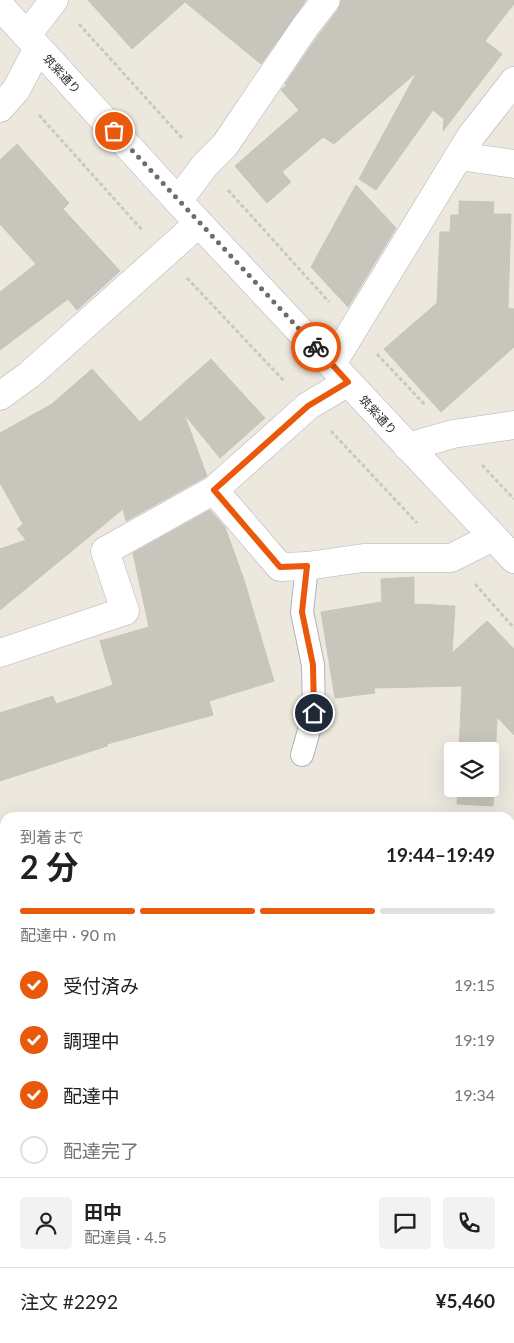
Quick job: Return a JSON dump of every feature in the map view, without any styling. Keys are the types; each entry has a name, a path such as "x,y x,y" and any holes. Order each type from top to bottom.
{"street":[{"path":"8,99 32,42 54,0"},
{"path":"178,201 205,165 226,145 305,27 326,0"},
{"name":"筑紫通り","path":"0,6 178,201 514,559"},
{"path":"0,653 125,611 105,552 214,490 308,406 340,373 353,329 470,136 514,81"},
{"path":"459,156 514,164"},
{"path":"0,396 29,375 199,223"},
{"path":"408,447 453,434 514,425"},
{"path":"214,490 280,567 307,566 363,558 451,558 493,537"}],"lane":[{"path":"302,755 314,713 313,665 302,612 307,566"}],"path":[{"path":"77,22 353,329 514,499"},
{"path":"8,99 165,255 451,558 514,628"}],"building":[{"path":"88,0 306,0 261,64 185,2 132,49"},
{"path":"341,0 514,0 514,4 485,41 502,54 443,131 444,119 433,110 376,190 359,179 417,72 334,144 323,137 282,172 291,182 267,203 235,166 299,110 281,90 287,85 285,84 338,10"},
{"path":"17,144 69,203 63,209 120,271 77,310 68,299 0,350 0,292 36,264 0,224 0,160"},
{"path":"356,185 396,228 348,307 311,267"},
{"path":"459,201 494,202 493,214 511,214 508,308 514,309 514,347 441,412 384,349 437,303 440,232 450,232 451,215 459,215"},
{"path":"211,359 265,418 220,458 184,414 207,476 126,521 123,509 0,610 0,549 26,540 17,529 23,524 0,483 0,433 52,404 92,369 140,422"},
{"path":"210,510 225,527 244,580 274,681 209,701 213,715 107,744 107,746 0,781 0,713 53,696 56,704 113,685 100,641 149,627 133,553"},
{"path":"414,577 414,604 455,606 452,653 487,621 514,649 514,735 497,717 496,742 459,742 462,686 374,688 375,693 335,698 321,612 382,602 381,579"},
{"path":"457,797 493,797 493,806 457,804"}],"way so far":[{"path":"114,131 316,347"}],"route":[{"path":"314,713 313,665 302,612 307,566 280,567 214,490 308,406 348,382 316,347"}]}
